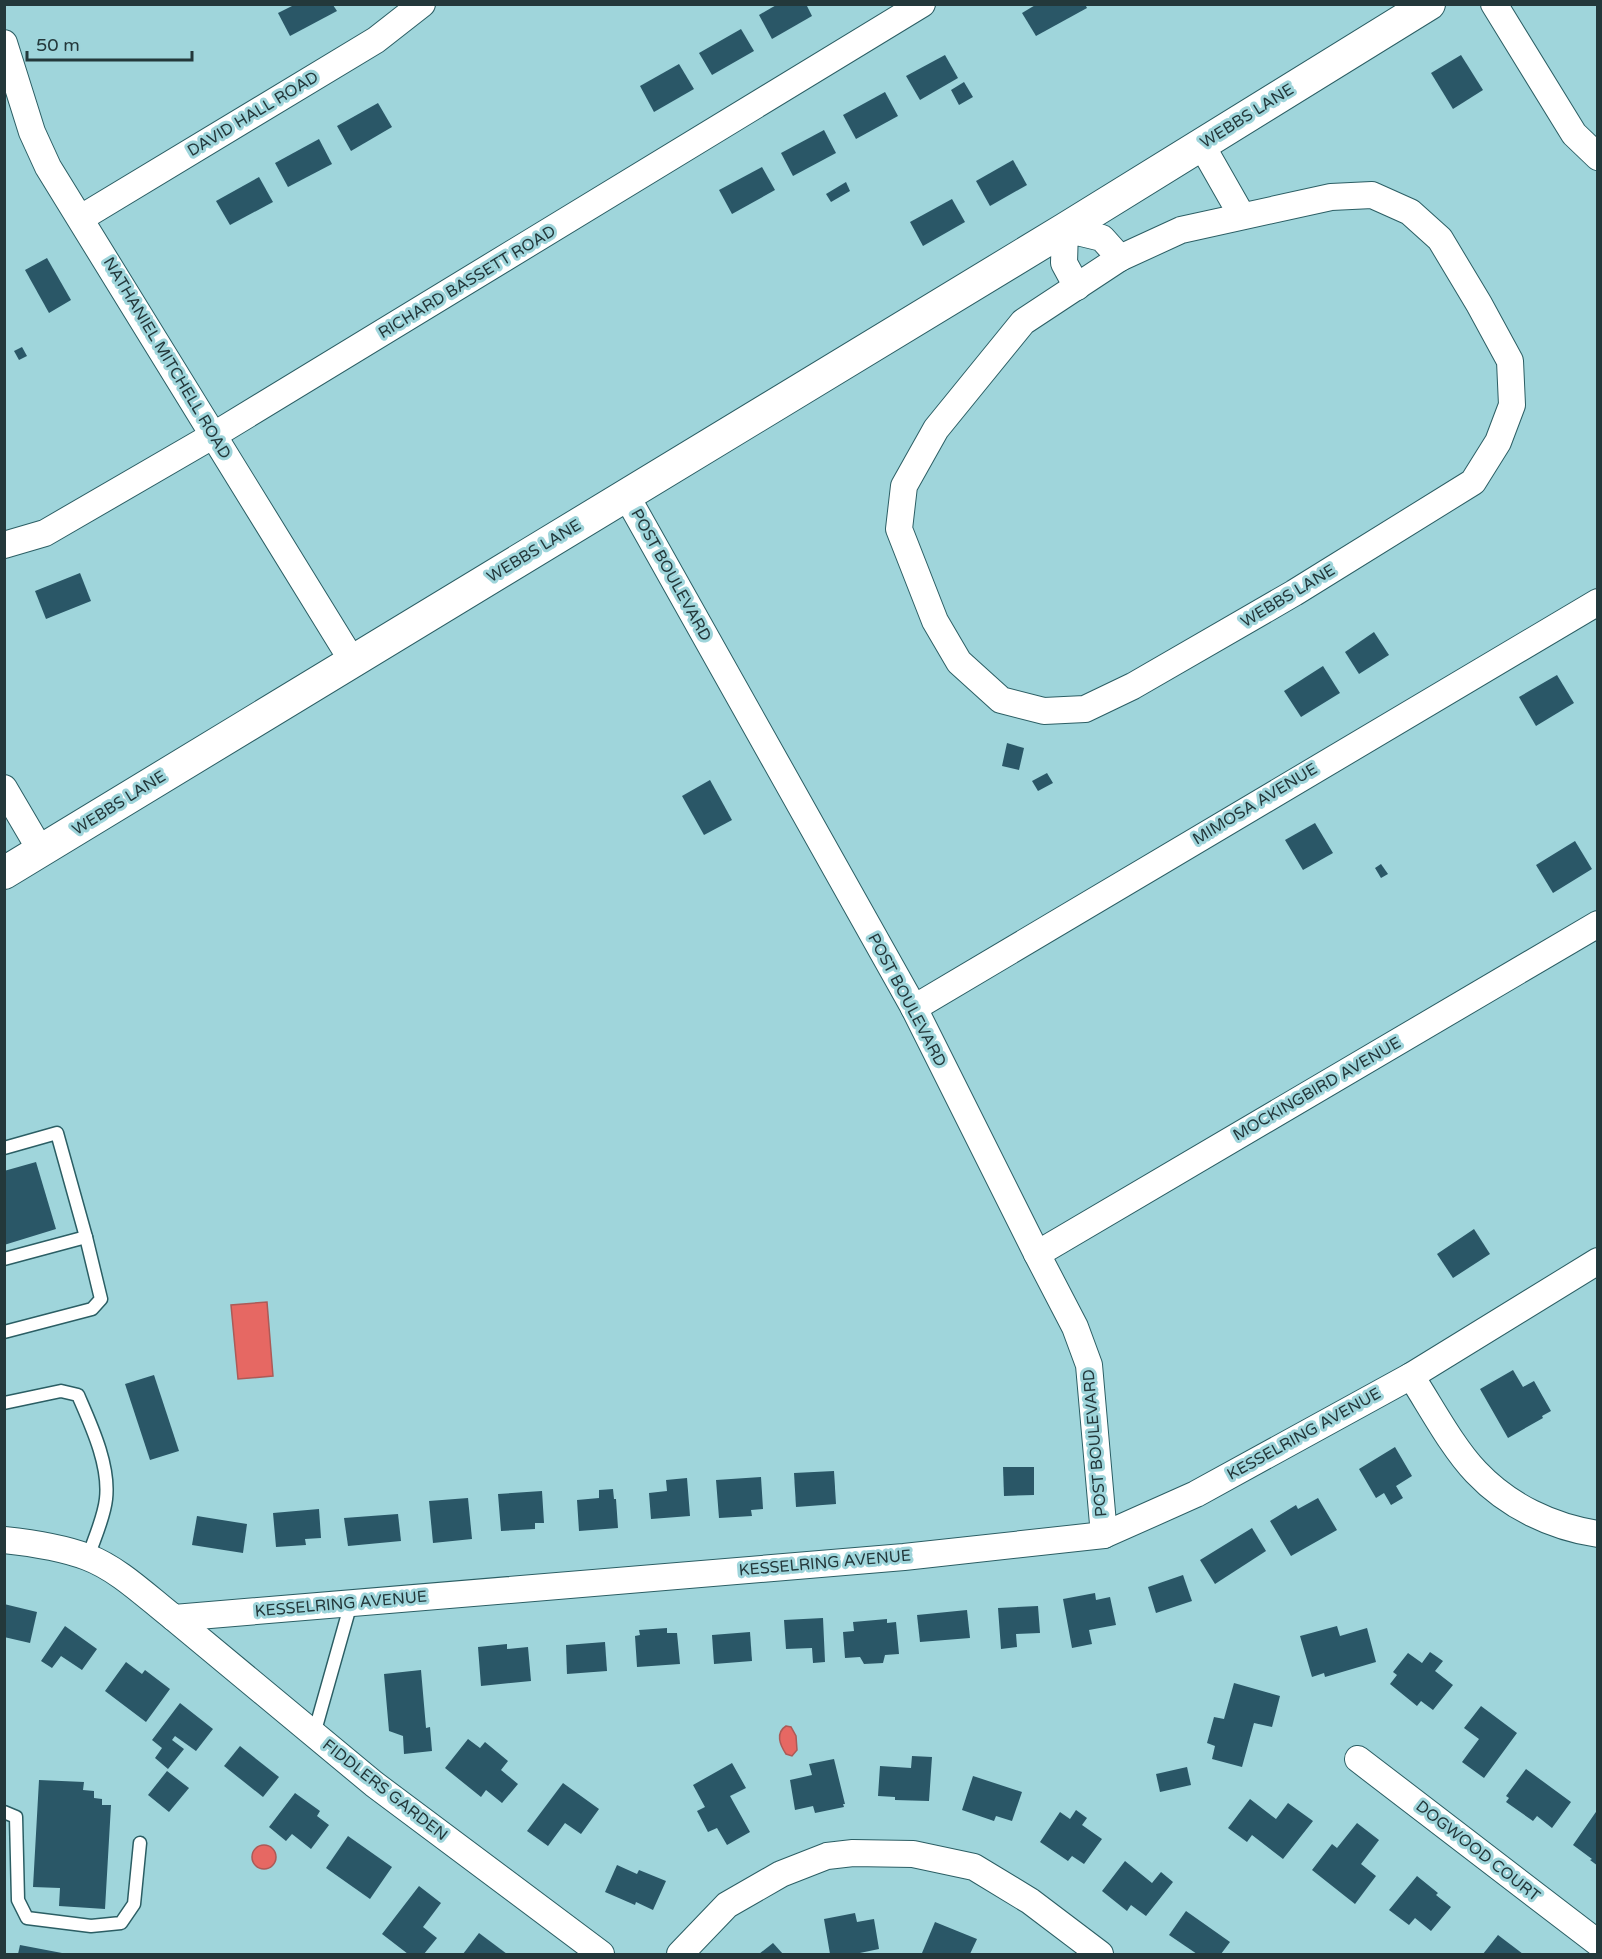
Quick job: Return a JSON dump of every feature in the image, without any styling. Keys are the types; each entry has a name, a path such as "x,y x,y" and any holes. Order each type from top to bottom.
{"street":[{"name":"DAVID HALL ROAD","path":"81,218 376,40 422,4"},
{"name":"RICHARD BASSETT ROAD","path":"4,545 45,533 214,435 922,4"},
{"name":"WEBBS LANE","path":"4,873 1065,229 1429,4"},
{"path":"1494,4 1574,134 1598,157"},
{"name":"NATHANIEL MITCHELL ROAD","path":"4,43 32,132 48,167 353,662"},
{"path":"1201,144 1242,216"},
{"name":"WEBBS LANE","path":"1372,195 1410,212 1440,239 1510,361 1512,405 1498,442 1473,482 1294,593 1133,686 1085,709 1044,711 1001,700 959,662 935,621 899,529 904,486 936,429 1023,322 1120,258 1181,230 1242,216 1331,197 1372,195"},
{"path":"1077,286 1064,263 1065,229 1102,238 1120,258"},
{"name":"POST BOULEVARD","path":"626,495 914,1008 1075,1327 1089,1365 1104,1535"},
{"name":"MIMOSA AVENUE","path":"914,1008 1598,602"},
{"path":"4,788 41,851"},
{"name":"MOCKINGBIRD AVENUE","path":"1037,1254 1598,924"},
{"name":"KESSELRING AVENUE","path":"174,1618 904,1557 1104,1535 1196,1494 1411,1376 1598,1262"},
{"path":"1411,1376 1458,1449 1476,1472 1501,1494 1551,1523 1598,1534"},
{"path":"4,1540 48,1546 88,1557 121,1576 174,1618"},
{"name":"FIDDLERS GARDEN","path":"174,1618 374,1784 601,1954"},
{"name":"DOGWOOD COURT","path":"1358,1759 1598,1943"},
{"path":"681,1954 727,1905 781,1874 827,1856 853,1853 913,1854 974,1867 1030,1901 1100,1954"}],"lane":[{"path":"4,1148 57,1133 101,1299 92,1309 4,1332"},
{"path":"4,1259 86,1237"},
{"path":"4,1403 61,1391 78,1395 97,1440 107,1483 106,1501 88,1557"},
{"path":"314,1734 351,1603"},
{"path":"4,1812 16,1817 18,1900 27,1918 91,1926 121,1923 134,1904 140,1843"}],"shaded area":[{"path":"267,1302 273,1376 238,1379 231,1305"},
{"path":"786,1726 791,1727 796,1736 797,1750 792,1756 786,1754 780,1739 781,1732"},
{"path":"264,1845 269,1846 275,1852 275,1862 269,1868 264,1869 259,1868 253,1862 252,1857 253,1852 259,1846"}],"building":[{"path":"778,4 806,4 812,16 772,39 759,15"},
{"path":"1037,4 1085,4 1087,8 1036,36 1022,13"},
{"path":"294,5 333,5 337,11 290,36 278,13"},
{"path":"741,29 754,51 712,75 699,53"},
{"path":"945,55 958,78 920,100 906,76"},
{"path":"1461,55 1483,90 1453,109 1431,73"},
{"path":"679,64 694,89 654,112 640,86"},
{"path":"964,82 973,97 959,105 951,90"},
{"path":"885,92 898,116 856,139 843,115"},
{"path":"378,103 392,127 351,151 337,126"},
{"path":"824,130 836,153 793,176 781,153"},
{"path":"319,139 332,164 288,187 275,163"},
{"path":"1013,160 1027,185 990,206 976,181"},
{"path":"762,167 775,190 732,214 719,190"},
{"path":"259,177 273,202 230,225 216,201"},
{"path":"846,182 850,191 831,202 826,194"},
{"path":"952,199 965,222 923,246 910,222"},
{"path":"47,258 71,300 49,313 25,270"},
{"path":"22,347 27,356 19,360 14,351"},
{"path":"80,573 91,601 46,619 35,591"},
{"path":"1374,632 1389,655 1359,674 1345,652"},
{"path":"1323,666 1340,693 1301,717 1284,691"},
{"path":"1557,675 1574,703 1536,726 1519,697"},
{"path":"1007,743 1024,748 1019,770 1002,766"},
{"path":"1047,773 1053,783 1038,791 1032,781"},
{"path":"710,780 732,820 704,835 682,796"},
{"path":"1315,823 1333,853 1303,870 1285,840"},
{"path":"1575,841 1592,869 1553,893 1536,865"},
{"path":"1381,864 1388,874 1381,878 1375,868"},
{"path":"36,1162 56,1229 4,1245 4,1171"},
{"path":"1474,1229 1490,1254 1453,1278 1437,1254"},
{"path":"1513,1370 1523,1387 1534,1381 1551,1411 1508,1438 1480,1389"},
{"path":"154,1375 179,1451 150,1460 125,1384"},
{"path":"1395,1447 1412,1476 1396,1486 1403,1498 1391,1505 1384,1493 1376,1498 1359,1469"},
{"path":"1003,1467 1034,1467 1034,1495 1004,1496"},
{"path":"834,1471 836,1504 796,1507 794,1473"},
{"path":"761,1477 763,1509 751,1510 752,1516 719,1518 716,1480"},
{"path":"687,1478 690,1516 651,1519 649,1493 667,1491 666,1480"},
{"path":"613,1489 618,1528 579,1531 577,1500 599,1498 599,1490"},
{"path":"542,1491 544,1523 535,1523 535,1529 501,1531 498,1494"},
{"path":"468,1498 472,1539 433,1543 429,1501"},
{"path":"1318,1498 1337,1530 1291,1556 1270,1521 1296,1505 1298,1509"},
{"path":"319,1509 321,1538 305,1539 306,1545 276,1547 273,1513"},
{"path":"398,1514 401,1541 348,1546 344,1518"},
{"path":"197,1516 247,1524 243,1553 192,1545"},
{"path":"1252,1528 1266,1551 1215,1584 1200,1560"},
{"path":"1183,1575 1192,1601 1156,1613 1148,1587"},
{"path":"1095,1593 1096,1600 1110,1597 1116,1625 1089,1630 1092,1644 1072,1648 1063,1599"},
{"path":"4,1604 37,1612 30,1643 4,1637"},
{"path":"1038,1606 1040,1633 1016,1634 1017,1647 1001,1649 998,1608"},
{"path":"967,1610 970,1638 920,1642 917,1615"},
{"path":"823,1618 825,1662 813,1663 812,1648 786,1649 784,1620"},
{"path":"887,1619 887,1623 896,1622 899,1654 885,1655 883,1663 864,1664 860,1657 845,1658 843,1632 854,1631 853,1622"},
{"path":"65,1626 97,1649 82,1670 61,1656 52,1668 41,1661"},
{"path":"1337,1626 1340,1636 1367,1628 1376,1662 1325,1677 1324,1673 1312,1677 1300,1636"},
{"path":"667,1628 667,1633 677,1633 680,1664 637,1667 635,1636 640,1635 639,1630"},
{"path":"750,1632 752,1661 714,1664 712,1635"},
{"path":"605,1642 607,1671 567,1674 566,1645"},
{"path":"507,1644 507,1649 528,1647 531,1681 481,1686 478,1647"},
{"path":"1430,1652 1443,1661 1435,1671 1453,1685 1433,1710 1421,1701 1417,1706 1390,1684 1397,1675 1393,1672 1408,1653 1422,1663"},
{"path":"126,1662 142,1674 145,1670 170,1689 146,1722 105,1691"},
{"path":"421,1670 426,1728 430,1727 432,1751 404,1754 403,1736 389,1731 384,1674"},
{"path":"1234,1683 1280,1696 1272,1727 1254,1723 1242,1767 1212,1759 1215,1746 1207,1743 1214,1717 1224,1719"},
{"path":"180,1703 213,1729 196,1751 175,1736 172,1740 184,1749 168,1769 155,1758 162,1748 152,1740"},
{"path":"1481,1706 1517,1733 1484,1778 1462,1762 1479,1739 1464,1728"},
{"path":"468,1739 480,1748 485,1742 508,1761 501,1770 518,1784 502,1803 486,1790 481,1797 445,1768"},
{"path":"240,1746 279,1777 263,1797 224,1766"},
{"path":"912,1756 932,1757 929,1801 895,1800 895,1797 878,1796 880,1766 911,1768"},
{"path":"834,1759 844,1807 815,1813 813,1806 795,1810 790,1780 812,1775 809,1764"},
{"path":"732,1763 746,1788 730,1796 750,1832 727,1845 717,1828 708,1832 697,1811 705,1807 693,1785"},
{"path":"1187,1767 1191,1785 1160,1792 1156,1774"},
{"path":"1526,1769 1571,1802 1552,1828 1537,1816 1533,1821 1506,1802 1509,1798 1506,1796"},
{"path":"167,1771 189,1788 169,1812 148,1795"},
{"path":"973,1776 1022,1792 1012,1821 996,1816 994,1821 962,1810"},
{"path":"39,1780 84,1782 83,1790 94,1791 94,1798 102,1799 102,1805 111,1805 105,1909 59,1906 60,1888 33,1887"},
{"path":"563,1783 599,1809 581,1834 565,1823 548,1846 527,1831"},
{"path":"295,1793 320,1811 317,1816 329,1825 311,1849 292,1834 286,1841 269,1827"},
{"path":"1250,1799 1276,1819 1288,1803 1313,1821 1283,1859 1252,1835 1247,1842 1228,1828"},
{"path":"1598,1809 1598,1866 1573,1845"},
{"path":"1076,1810 1087,1818 1082,1825 1102,1839 1084,1864 1072,1856 1068,1861 1040,1842 1060,1812 1070,1819"},
{"path":"1357,1823 1379,1840 1361,1864 1376,1876 1355,1904 1312,1870 1332,1844 1337,1848"},
{"path":"348,1836 392,1867 370,1899 326,1868"},
{"path":"1125,1861 1152,1883 1161,1872 1173,1882 1146,1916 1131,1905 1127,1911 1102,1891"},
{"path":"617,1865 637,1874 639,1870 666,1881 653,1910 605,1892"},
{"path":"1417,1876 1451,1907 1431,1931 1415,1918 1409,1925 1389,1910"},
{"path":"419,1886 441,1903 423,1927 437,1938 424,1954 408,1954 382,1934"},
{"path":"1186,1911 1230,1942 1221,1954 1197,1954 1169,1935"},
{"path":"855,1913 857,1922 874,1919 879,1949 855,1954 830,1954 824,1919"},
{"path":"935,1922 977,1939 970,1954 922,1953"},
{"path":"479,1933 507,1954 463,1954"},
{"path":"1498,1935 1523,1954 1483,1954"},
{"path":"773,1943 783,1954 759,1954"},
{"path":"20,1945 62,1953 62,1954 18,1954"}]}
